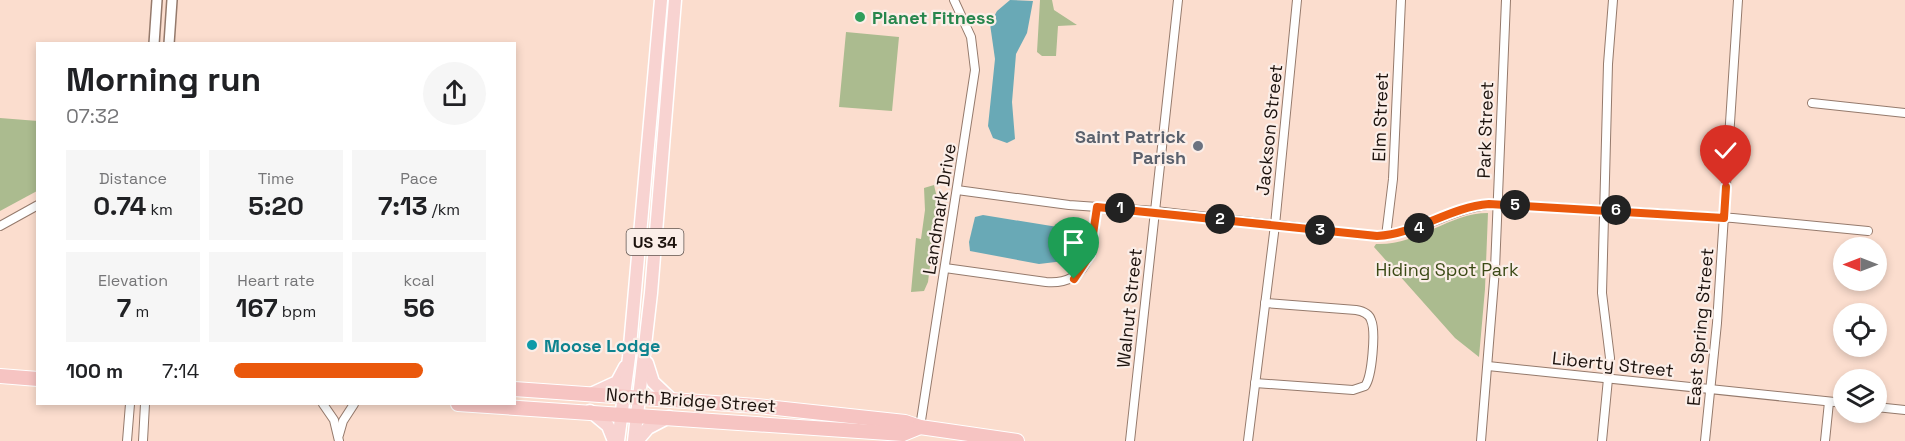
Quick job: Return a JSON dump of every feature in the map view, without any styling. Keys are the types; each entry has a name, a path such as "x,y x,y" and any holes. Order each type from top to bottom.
{"highway":[{"path":"0,376 36,379"},
{"name":"North Bridge Street","path":"516,389 792,409 905,422 920,427 1017,441"},
{"name":"North Bridge Street","path":"477,405 638,414 903,434 920,427"}],"main road":[{"name":"US 34","path":"616,441 629,357 661,0"},
{"name":"US 34","path":"636,441 675,0"},
{"path":"645,356 654,382 672,400"},
{"path":"591,394 616,382 629,357"},
{"path":"589,411 608,426 616,441"},
{"path":"636,441 648,428 671,417"}],"street":[{"path":"154,42 157,0"},
{"path":"169,42 172,0"},
{"name":"Landmark Drive","path":"920,427 975,70 971,36 954,0"},
{"name":"Walnut Street","path":"1130,441 1178,0"},
{"name":"Jackson Street","path":"1248,441 1275,225 1297,0"},
{"name":"Elm Street","path":"1386,236 1393,179 1401,0"},
{"name":"Park Street","path":"1481,441 1495,269 1506,0"},
{"path":"1602,441 1610,358 1602,293 1608,64 1613,0"},
{"name":"East Spring Street","path":"1705,441 1724,218 1738,0"},
{"path":"1812,103 1905,112"},
{"path":"957,190 1097,207 1386,236 1420,227 1461,210 1497,204 1724,218 1868,231"},
{"path":"0,226 36,206"},
{"path":"945,268 1053,283 1074,279 1090,255 1097,207"},
{"path":"1255,383 1353,390 1365,386 1370,376 1372,322 1365,313 1356,310 1265,303"},
{"name":"Liberty Street","path":"1488,366 1833,402"},
{"path":"1825,441 1829,402"},
{"path":"127,441 130,405"},
{"path":"143,441 145,405"},
{"path":"324,405 334,420 339,439"},
{"path":"339,439 343,421 353,405"},
{"path":"1887,408 1905,410"}],"green space":[{"path":"1040,0 1052,0 1054,10 1077,25 1058,26 1056,56 1042,56 1037,52"},
{"path":"846,32 899,37 892,111 839,107"},
{"path":"0,118 36,121 36,192 0,211"},
{"path":"934,185 938,202 928,282 924,291 911,292 916,238 921,239 925,210 924,188"},
{"name":"Hiding Spot Park","path":"1488,213 1479,357 1455,338 1374,247 1376,244 1405,240 1460,218"}],"water":[{"path":"1010,0 1033,1 1027,33 1016,54 1012,102 1015,139 1007,143 993,138 988,126 995,59 990,24 997,11"},
{"path":"983,215 1070,229 1070,249 1064,261 1039,264 970,251 969,242 975,217"}],"place":[{"name":"Planet Fitness","path":"860,17"},
{"name":"Saint Patrick Parish","path":"1198,146"},
{"name":"Moose Lodge","path":"532,345"}],"route":[{"path":"1074,279 1083,269 1090,255 1097,207 1377,236 1396,235 1461,210 1489,204 1724,218 1726,187"}]}
